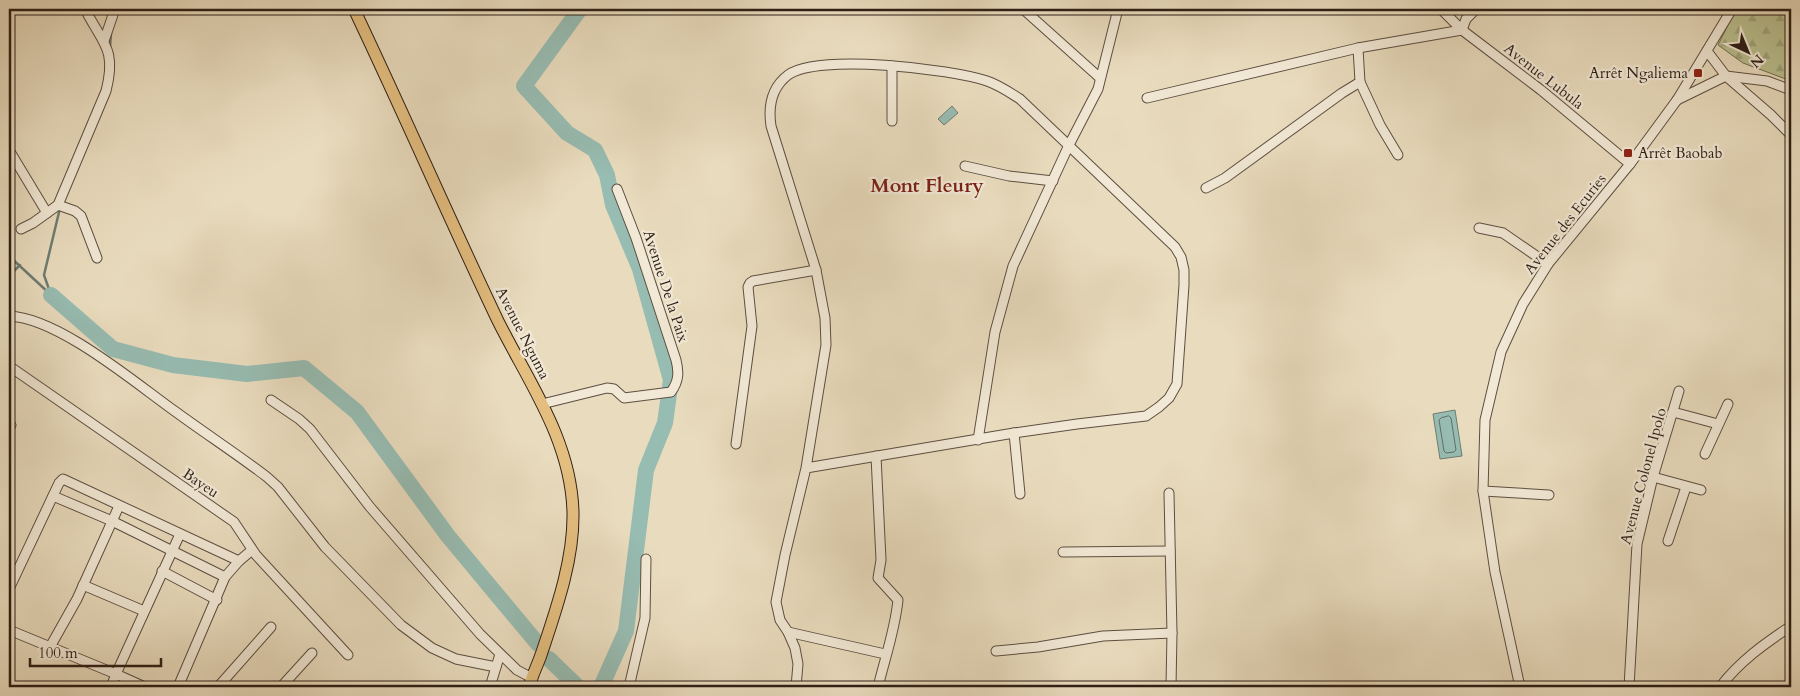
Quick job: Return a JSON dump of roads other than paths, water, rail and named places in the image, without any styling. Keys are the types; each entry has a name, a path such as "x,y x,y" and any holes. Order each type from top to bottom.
{"main road":[{"name":"Avenue Nguma","path":"354,9 499,322 542,404 562,450 568,477 572,512 570,548 562,585 530,682"}],"street":[{"path":"21,229 58,205 106,91 110,61 104,41 85,9"},
{"path":"104,41 115,9"},
{"path":"1024,9 1100,78"},
{"path":"978,440 995,332 1013,266 1098,89 1118,9"},
{"name":"Avenue Lubula","path":"1441,9 1462,30 1541,90 1630,164"},
{"path":"1147,98 1358,48 1462,30 1466,19 1476,9"},
{"name":"Avenue des Ecuries","path":"1520,687 1495,572 1483,491 1485,420 1501,352 1523,304 1548,264 1630,164 1677,100 1732,9"},
{"path":"1358,48 1360,82 1398,156"},
{"path":"1707,51 1726,76 1791,135"},
{"path":"796,687 798,664 795,648 780,620 776,602 780,573 806,468 826,345 825,318 816,270 771,126 769,109 771,100 784,79 799,69 812,66 866,64 945,71 987,81 1020,99 1142,214 1175,247 1181,257 1184,270 1184,284 1177,384 1169,398 1146,416 1014,433 806,468"},
{"path":"892,66 892,122"},
{"path":"1677,100 1726,76 1767,80 1791,90"},
{"path":"1206,188 1225,178 1360,82"},
{"path":"9,150 47,213"},
{"path":"965,166 1009,176 1053,181"},
{"name":"Avenue De la Paix","path":"542,404 607,388 614,389 624,398 669,392 679,374 636,238 617,189"},
{"path":"58,205 81,216 97,258"},
{"path":"1479,228 1503,233 1548,264"},
{"path":"736,444 752,326 748,287 750,283 816,270"},
{"path":"9,316 24,318 66,335 262,474 278,487 325,547 401,625 432,648 456,659 496,667"},
{"name":"Bayeu","path":"9,366 228,518 240,530 252,550 348,655"},
{"name":"Avenue Colonel Ipolo","path":"1629,687 1637,544 1653,477 1679,391"},
{"path":"271,400 310,429 370,507 500,654 530,682"},
{"path":"1704,454 1728,404"},
{"path":"1673,412 1718,424"},
{"path":"9,422 11,425 9,429"},
{"path":"1014,433 1020,494"},
{"path":"876,456 881,544 878,578 898,600 897,615 885,654 878,687"},
{"path":"1653,477 1701,490"},
{"path":"9,589 59,483 63,479 239,561"},
{"path":"1668,541 1686,487"},
{"path":"1483,491 1549,495"},
{"path":"1168,493 1172,633 1171,687"},
{"path":"53,496 112,521 226,577"},
{"path":"50,647 83,585 119,506"},
{"path":"111,687 180,534"},
{"path":"178,687 226,577 239,561 252,550"},
{"path":"1063,552 1170,551"},
{"path":"629,687 645,618 646,559"},
{"path":"162,572 217,600"},
{"path":"83,585 144,611"},
{"path":"218,687 272,626"},
{"path":"1720,687 1730,673 1758,648 1791,626"},
{"path":"9,630 145,687"},
{"path":"788,632 885,654"},
{"path":"996,651 1038,648 1103,636 1172,633"},
{"path":"281,687 312,653"},
{"path":"490,687 500,654"},
{"path":"9,684 15,687"}],"water":[{"path":"952,106 958,113 944,125 938,119"},
{"path":"1455,410 1462,456 1440,459 1433,414"}],"waterway":[{"path":"580,9 524,86 567,133 595,150 607,175 613,205 640,269 671,380 665,423 646,470 626,631 601,687"},
{"path":"110,47 111,33"},
{"path":"51,295 44,275 60,208"},
{"path":"9,256 50,294"},
{"path":"9,276 20,265"},
{"path":"51,295 113,349 173,365 247,374 304,368 357,412 448,536 538,644"},
{"path":"549,659 578,687"}],"place":[{"name":"Arrêt Ngaliema","path":"1698,73"},
{"name":"Arrêt Baobab","path":"1628,153"}],"district":[{"name":"Mont Fleury","path":"927,185"}]}
